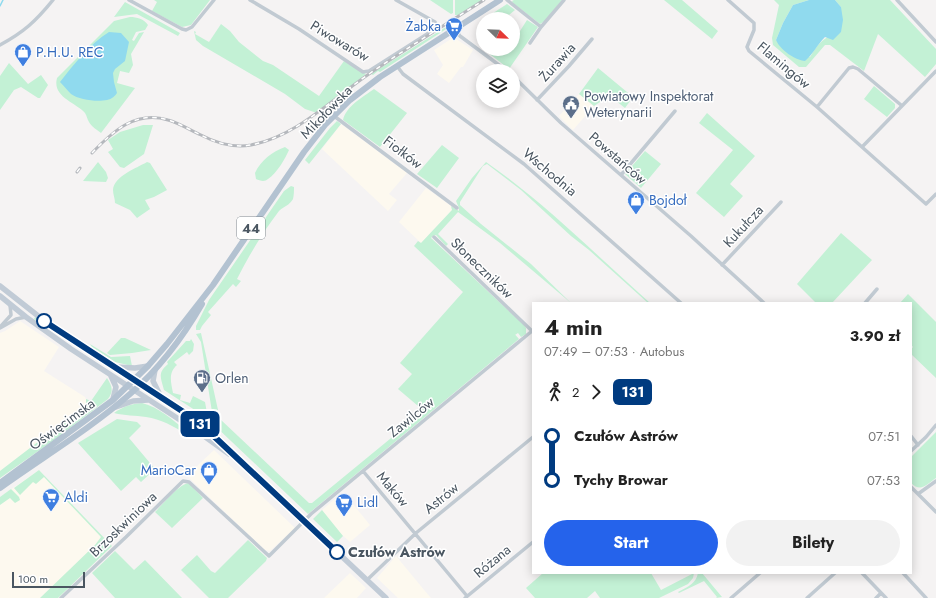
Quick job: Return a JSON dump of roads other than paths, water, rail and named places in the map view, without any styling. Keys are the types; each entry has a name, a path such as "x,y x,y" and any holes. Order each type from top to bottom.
{"main road":[{"name":"Mikołowska","path":"134,390 148,366 213,285 290,172 321,130 334,116 362,91 397,66 500,0"},
{"name":"Mikołowska","path":"138,382 156,368 191,324 213,285"},
{"path":"0,286 42,319 202,425 386,598"},
{"path":"0,296 26,317 243,463"},
{"path":"116,367 134,368 148,366"},
{"path":"156,368 153,380 161,397"},
{"path":"110,374 116,387 113,400"},
{"name":"Oświęcimska","path":"0,483 113,400 128,386 138,382"},
{"name":"Oświęcimska","path":"0,488 111,410 134,390"},
{"path":"111,410 133,401 149,400"}],"street":[{"path":"0,45 29,27 53,0"},
{"path":"130,0 182,30 192,27 214,0"},
{"name":"Piwowarów","path":"250,0 299,29 363,72 369,71 435,29 437,26 435,22 396,0"},
{"path":"507,0 541,27"},
{"path":"530,43 541,27 564,0"},
{"name":"Flamingów","path":"728,0 754,23 754,30 747,47 749,51 817,107 926,204 936,194"},
{"path":"897,0 936,42"},
{"path":"455,28 460,36 498,64"},
{"name":"Żurawia","path":"537,100 592,39"},
{"name":"Wschodnia","path":"397,66 404,74 524,164 680,302"},
{"name":"Flamingów","path":"817,107 849,68 853,67 858,69 902,105"},
{"path":"862,146 936,71"},
{"name":"Powstańców","path":"520,83 584,143 763,302"},
{"path":"621,175 675,111"},
{"name":"Fiołków","path":"334,116 457,208"},
{"name":"Kukułcza","path":"722,265 781,202"},
{"name":"Słoneczników","path":"434,237 532,329"},
{"path":"865,302 877,289"},
{"path":"0,328 11,315 10,305"},
{"path":"0,328 16,319 26,317"},
{"name":"Zawilców","path":"304,521 532,331"},
{"path":"912,449 918,445 936,424"},
{"path":"912,437 918,445"},
{"name":"Astrów","path":"367,580 416,533 532,438"},
{"name":"Maków","path":"363,471 416,533 466,597"},
{"name":"Brzoskwiniowa","path":"61,598 183,481 189,482 269,556 304,521"},
{"path":"918,494 936,481"},
{"path":"912,488 936,512"},
{"name":"Różana","path":"466,597 532,543"},
{"path":"731,598 759,574"},
{"path":"807,598 834,574"},
{"path":"863,574 886,598"},
{"path":"904,574 926,598"},
{"path":"876,598 881,593"}],"water":[{"path":"809,0 835,0 841,7 843,20 841,32 833,40 825,37 805,61 788,54 776,40 793,5"},
{"path":"109,32 121,33 129,42 125,61 115,69 113,73 117,93 109,100 103,101 93,101 74,96 60,82 89,48"}],"waterway":[{"path":"0,6 3,0"}],"railway":[{"path":"92,153 108,137 126,124 135,120 146,118 172,121 207,138 225,144 238,146 251,145 284,134 313,116 383,64 484,0"},
{"path":"77,172 80,168"}],"place":[{"name":"Żabka","path":"454,41"},
{"name":"P.H.U. REC","path":"23,67"},
{"name":"Powiatowy Inspektorat Weterynarii","path":"571,119"},
{"name":"Bojdoł","path":"636,215"},
{"name":"Orlen","path":"202,393"},
{"name":"MarioCar","path":"209,485"},
{"name":"Aldi","path":"51,512"},
{"name":"Lidl","path":"344,517"},
{"name":"Czułów Astrów","path":"337,552"}]}
